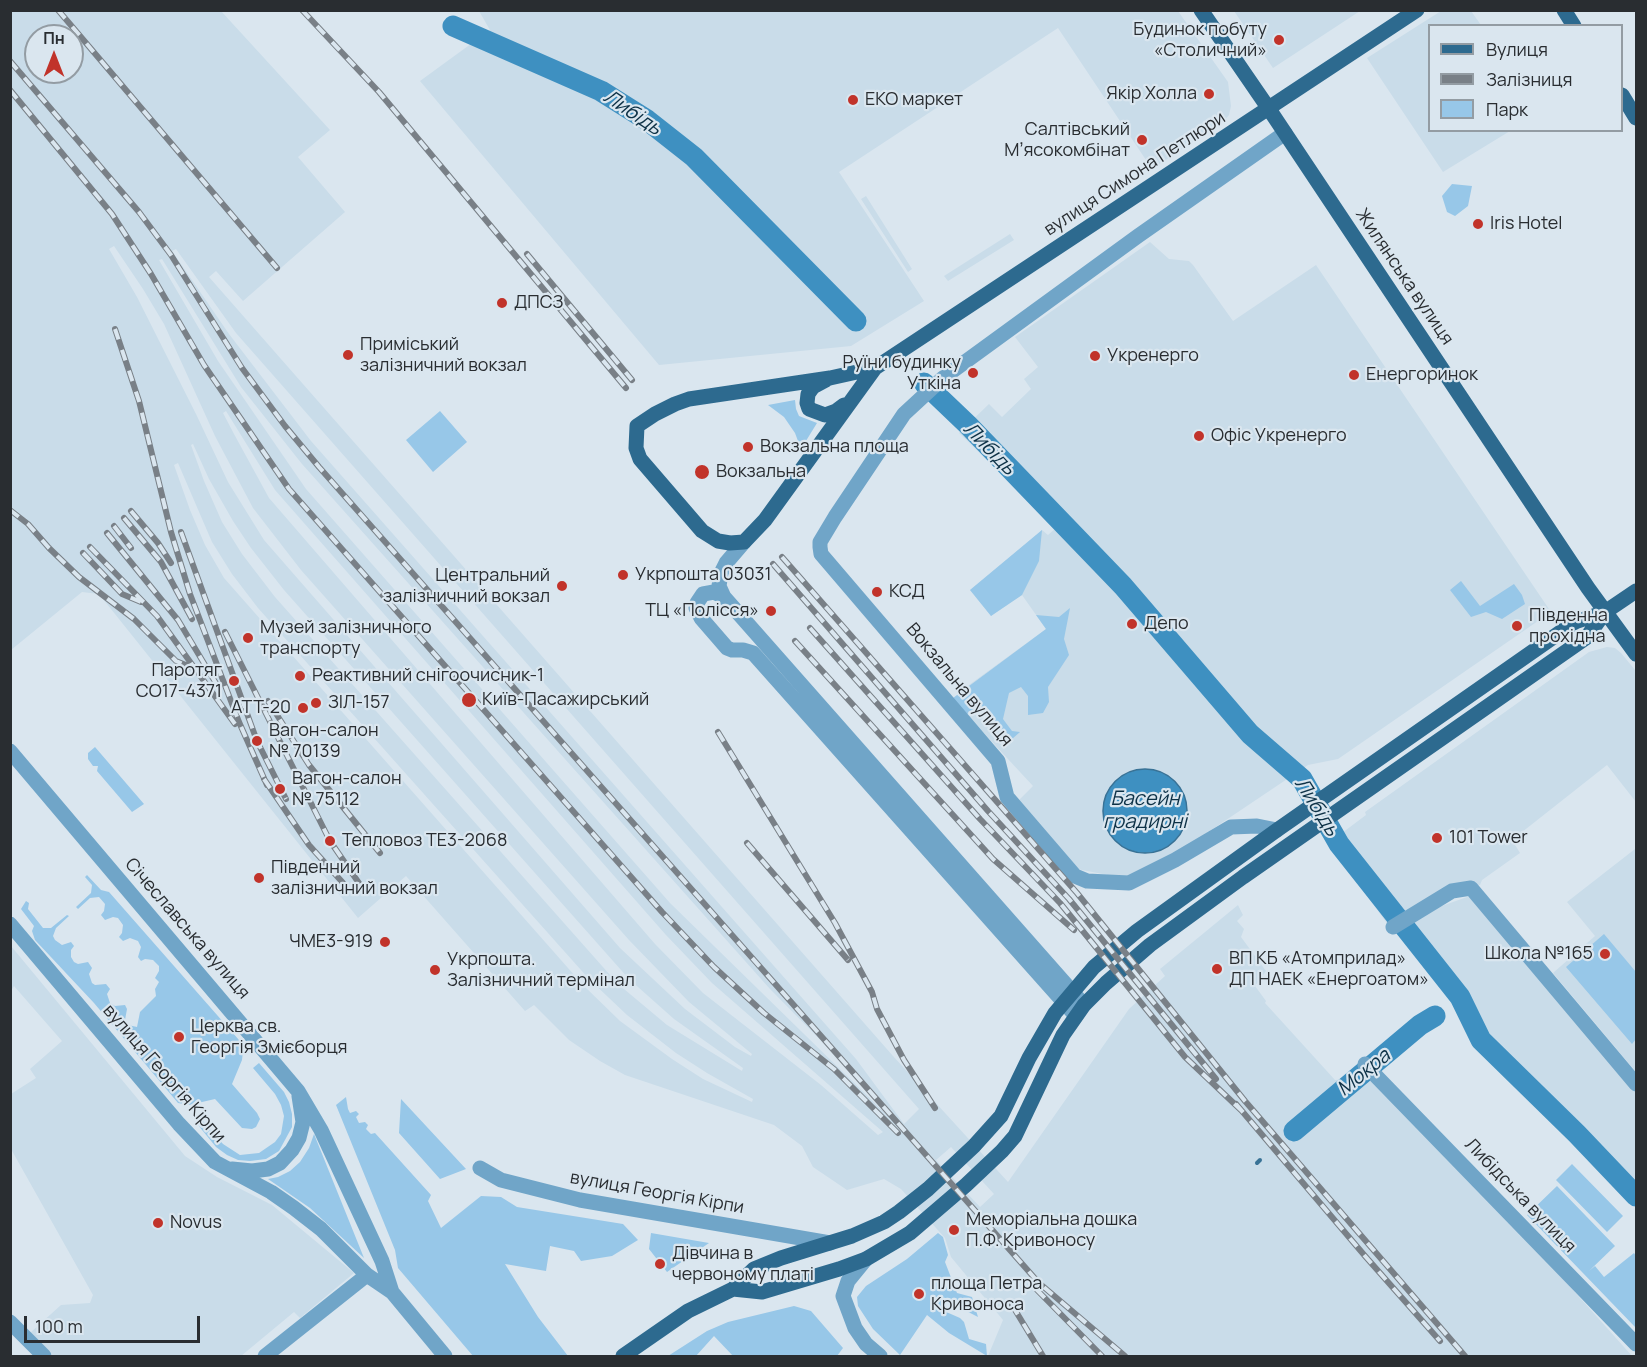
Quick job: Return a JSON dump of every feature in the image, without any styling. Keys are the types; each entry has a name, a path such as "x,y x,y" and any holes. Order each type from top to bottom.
{"main road":[{"name":"Жилянська вулиця","path":"1201,10 1605,612 1636,654"},
{"name":"вулиця Симона Петлюри","path":"875,368 1416,10"},
{"path":"1564,10 1574,24"},
{"path":"1623,97 1636,118"},
{"path":"875,368 765,520 741,545 718,541 702,531 640,459 636,448 638,426 664,409 689,399 830,378 875,368"},
{"path":"830,378 813,387 808,394 809,409 825,415 836,411 851,400"},
{"path":"622,1356 688,1311 733,1289 754,1269 852,1236 884,1222 928,1189 974,1146 1001,1116 1029,1058 1067,996 1094,967 1137,931 1277,830 1575,622 1605,612 1636,591"},
{"path":"733,1289 762,1292 866,1259 905,1237 1002,1151 1015,1136 1050,1058 1080,1010 1106,983 1150,945 1307,831 1587,637 1605,612"}],"street":[{"name":"Вокзальна вулиця","path":"1277,830 1257,826 1231,826 1175,860 1129,883 1088,881 1075,876 1006,797 998,760 821,554 820,542 904,414 943,378 1138,236 1285,133"},
{"path":"741,545 726,562 719,579 724,597 1067,996"},
{"path":"724,597 714,592 703,594 697,603 698,614 727,648 753,653 1080,1010"},
{"path":"743,650 752,638 749,628"},
{"name":"Січеславська вулиця","path":"11,752 298,1090 321,1130 382,1261 392,1292 445,1356"},
{"path":"1399,923 1452,891 1471,888 1636,1084"},
{"name":"вулиця Георгія Кірпи","path":"10,924 215,1162 271,1192 294,1208 321,1229 367,1275 392,1292"},
{"name":"Либідська вулиця","path":"1368,1068 1636,1344"},
{"path":"225,1168 252,1171 268,1169 280,1163 299,1138 303,1122 298,1090"},
{"name":"вулиця Георгія Кірпи","path":"480,1168 501,1180 580,1200 830,1243"},
{"path":"866,1259 848,1281 843,1296 855,1328 866,1344 880,1356"},
{"path":"266,1356 367,1275"},
{"path":"10,1322 44,1356"}],"shaded area":[{"path":"11,11 221,11 330,130 298,157 345,212 243,301 216,271 209,277 893,1056 1008,1182 1129,1009 1165,976 1160,969 1238,905 1243,915 1237,921 1244,929 1241,937 1266,971 1255,986 1266,1001 1265,1003 1335,1080 1369,1078 1548,1262 1632,1356 988,1356 1003,1320 951,1257 945,1238 901,1189 884,1179 847,1190 813,1167 802,1146 774,1125 625,1075 600,1061 569,1040 534,1005 525,1011 406,876 358,918 99,594 82,592 11,650","holes":["114,246 164,324 215,436 253,508 301,570 629,940 689,1002 752,1054 751,1056 735,1047 685,1009 620,948 264,540 228,482 137,297 109,249","176,249 236,333 919,1109 904,1124 856,1059 311,441 229,334 172,251","162,259 241,387 302,464 770,989 896,1120 893,1121 670,903 306,489 218,361 159,260","226,411 275,490 666,935 712,983 883,1132 878,1135 821,1085 703,993 655,944 269,498 223,413","193,444 209,479 233,521 284,590 629,979 674,1019 743,1068 742,1071 667,1025 618,984 275,597 242,554 222,522 191,445","178,463 212,542 232,574 258,608 589,979 627,1015 676,1053 753,1099 752,1102 703,1079 672,1059 620,1021 583,985 224,578 205,545 174,465","951,1147 994,1194 980,1207 936,1160"]},
{"path":"479,11 1178,11 1228,82 1231,106 1229,115 1223,122 1152,169 1058,28 839,172 924,301 851,346 659,365 420,81 490,30"},
{"name":"Будинок побуту «Столичний»","path":"1234,11 1360,11 1273,68"},
{"path":"1441,11 1471,11 1480,24 1428,24 1428,132 1508,132 1443,172 1367,58"},
{"path":"866,196 912,269 908,272 861,199"},
{"path":"1010,234 1014,240 948,281 944,276"},
{"path":"1150,242 1169,259 1189,261 1233,321 1316,265 1551,612 1338,759 1308,765 1171,857 1123,878 1072,868 1018,801 1033,786 969,717 958,693 1046,629 1022,595 991,616 970,590 1042,530 1048,535 1057,527 959,433 989,404 1002,417 1031,389 1024,379 1038,367 1015,337"},
{"path":"1607,647 1615,648 1636,671 1636,802 1607,765 1512,840 1520,853 1482,880 1480,885 1389,926 1335,852 1334,839 1366,815 1365,812 1589,652"},
{"name":"Школа №165","path":"1635,849 1636,1072 1553,973 1595,936 1567,902"},
{"path":"1473,897 1479,902 1636,1092 1636,1185 1481,1034 1461,987 1411,924 1436,908"},
{"path":"11,946 185,1156 217,1177 272,1205 354,1273 300,1318 294,1312 241,1356 52,1356 30,1333 61,1305 90,1303 93,1295 11,1149 11,1094 36,1078 30,1069 62,1041 14,986 11,991"}],"green space":[{"path":"1452,184 1472,186 1468,206 1455,216 1447,212 1442,196"},
{"path":"795,400 799,416 817,423 801,449 795,433 784,417 768,405"},
{"path":"440,411 467,442 433,472 406,440"},
{"path":"1042,530 1039,561 1022,595 991,616 970,590"},
{"path":"1461,581 1480,606 1514,584 1525,604 1502,619 1486,612 1471,617 1450,590"},
{"path":"1070,608 1064,639 1069,655 1048,687 1049,702 1043,713 1028,715 1028,696 1021,687 1009,693 1003,719 1012,731 1020,732 1012,739 979,704 966,715 953,698 1046,629 1036,615 1059,617"},
{"path":"95,747 144,804 132,812 97,771 98,766 93,766 88,759 88,753"},
{"path":"87,875 101,890 109,892 239,1040 243,1051 242,1060 232,1084 257,1113 260,1119 256,1127 242,1128 215,1099 189,1105 178,1103 94,1003 35,940 32,931 34,926 21,909 26,901 29,903 28,909 43,928 51,928 67,915 69,916 56,928 53,936 55,940 62,945 71,942 74,946 71,950 71,957 74,962 78,964 88,962 92,968 89,974 92,983 106,984 110,989 107,994 110,1003 115,1006 125,1005 127,1009 125,1020 128,1025 137,1027 140,1012 156,996 155,989 159,982 155,978 159,966 153,960 141,961 138,957 141,947 138,941 130,938 123,941 119,937 123,925 118,918 105,920 101,915 105,904 99,897 90,898 78,909 76,907 91,893 92,885 85,877"},
{"path":"1604,934 1636,972 1636,1039 1632,1044 1566,967"},
{"path":"259,1063 284,1092 292,1114 292,1127 279,1151 266,1159 238,1160 216,1147 198,1125 203,1121 223,1144 240,1155 259,1153 275,1142 281,1134 284,1116 275,1094 253,1068"},
{"path":"1364,1067 1374,1077 1309,1130 1309,1124 1304,1123 1294,1132 1287,1125 1343,1079"},
{"path":"346,1097 350,1113 356,1111 359,1114 356,1117 359,1123 365,1122 368,1125 366,1129 371,1134 375,1133 431,1195 428,1201 441,1228 481,1196 501,1197 517,1207 623,1224 638,1240 612,1256 581,1261 574,1251 550,1246 546,1271 505,1264 538,1317 568,1356 473,1356 398,1268 395,1250 336,1105"},
{"path":"401,1099 466,1169 440,1179 399,1133"},
{"path":"314,1134 364,1258 310,1208 268,1179 290,1171 300,1162"},
{"path":"1572,1164 1623,1216 1607,1232 1556,1180"},
{"path":"1557,1186 1615,1246 1589,1271 1595,1266 1604,1277 1634,1253 1636,1256 1636,1328 1527,1215"},
{"path":"651,1233 709,1243 667,1272 649,1249"},
{"name":"площа Петра Кривоноса","path":"938,1233 943,1237 948,1255 945,1262 957,1293 972,1297 978,1317 947,1301 944,1311 964,1322 969,1339 986,1344 987,1356 949,1333 927,1315 900,1355 873,1329 858,1306 857,1297 866,1286 907,1259"},
{"path":"794,1306 811,1311 843,1348 837,1356 733,1356 714,1336 696,1356 668,1356 707,1331 728,1322"}],"water":[{"name":"Басейн градирні","path":"1145,769 1161,772 1175,781 1184,795 1187,811 1184,827 1175,841 1161,850 1145,853 1129,850 1115,841 1106,827 1103,811 1106,795 1115,781 1129,772"}],"waterway":[{"name":"Либідь","path":"453,26 601,91 647,120 694,157 856,321"},
{"name":"Либідь","path":"924,383 968,425 1123,586 1250,734 1302,779 1339,844 1460,997 1481,1040 1577,1134 1636,1196"},
{"name":"Мокра","path":"1294,1131 1420,1025 1435,1016"},
{"name":"Мокра","path":"1257,1163 1260,1160"}],"railway":[{"path":"58,10 277,268"},
{"path":"302,10 379,92 626,388"},
{"path":"10,61 139,212 171,255 242,368 319,467 1039,1283 1125,1356"},
{"path":"10,90 112,214 151,274 204,365 289,489 662,912 714,967 764,1013 834,1069 898,1133"},
{"path":"527,254 632,380"},
{"path":"115,329 139,401 171,532 190,594 239,722 267,785"},
{"path":"10,510 28,524 79,577 134,619 176,661 193,668"},
{"path":"131,511 158,543 171,563"},
{"path":"124,518 161,562 192,619"},
{"path":"114,526 131,548"},
{"path":"181,532 257,741 286,799"},
{"path":"107,533 178,620 217,685"},
{"path":"90,547 157,616 235,724"},
{"path":"83,553 122,594 141,602"},
{"path":"782,557 1077,893 1245,1101 1465,1356"},
{"path":"773,564 988,811 1069,899 1216,1079"},
{"path":"810,628 980,819 1060,903 1185,1057 1242,1111"},
{"path":"225,632 330,841 363,889"},
{"path":"795,641 993,859 1074,930"},
{"path":"268,701 309,765 380,853"},
{"path":"718,732 835,923 872,992 877,1009 904,1060 935,1108"},
{"path":"264,779 309,845 344,884"},
{"path":"747,843 848,960"},
{"path":"1236,1104 1440,1341"},
{"path":"1037,1290 1102,1356"},
{"path":"1012,1305 1043,1356"}],"place":[{"name":"Будинок побуту «Столичний»","path":"1279,40"},
{"name":"Якір Холла","path":"1209,94"},
{"name":"ЕКО маркет","path":"853,100"},
{"name":"Салтівський Мʼясокомбінат","path":"1142,140"},
{"name":"Iris Hotel","path":"1478,224"},
{"name":"ДПСЗ","path":"502,303"},
{"name":"Приміський залізничний вокзал","path":"348,355"},
{"name":"Укренерго","path":"1095,356"},
{"name":"Руїни будинку Уткіна","path":"973,373"},
{"name":"Енергоринок","path":"1354,375"},
{"name":"Офіс Укренерго","path":"1199,436"},
{"name":"Вокзальна площа","path":"748,447"},
{"name":"Вокзальна","path":"702,472"},
{"name":"Укрпошта 03031","path":"623,575"},
{"name":"Центральний залізничний вокзал","path":"562,586"},
{"name":"КСД","path":"877,592"},
{"name":"ТЦ «Полісся»","path":"771,611"},
{"name":"Депо","path":"1132,624"},
{"name":"Південна прохідна","path":"1517,626"},
{"name":"Музей залізничного транспорту","path":"248,638"},
{"name":"Реактивний снігоочисник-1","path":"300,676"},
{"name":"Паротяг СО17-4371","path":"234,681"},
{"name":"Київ-Пасажирський","path":"469,700"},
{"name":"ЗІЛ-157","path":"316,703"},
{"name":"АТТ-20","path":"303,708"},
{"name":"Вагон-салон № 70139","path":"257,741"},
{"name":"Вагон-салон № 75112","path":"280,789"},
{"name":"101 Tower","path":"1437,838"},
{"name":"Тепловоз ТЕ3-2068","path":"330,841"},
{"name":"Південний залізничний вокзал","path":"259,878"},
{"name":"ЧМЕ3-919","path":"385,942"},
{"name":"Школа №165","path":"1605,954"},
{"name":"ВП КБ «Атомприлад» ДП НАЕК «Енергоатом»","path":"1217,969"},
{"name":"Укрпошта. Залізничний термінал","path":"435,970"},
{"name":"Церква св. Георгія Змієборця","path":"179,1037"},
{"name":"Novus","path":"158,1223"},
{"name":"Меморіальна дошка П.Ф. Кривоносу","path":"954,1230"},
{"name":"Дівчина в червоному платі","path":"660,1264"},
{"name":"площа Петра Кривоноса","path":"919,1294"}]}
